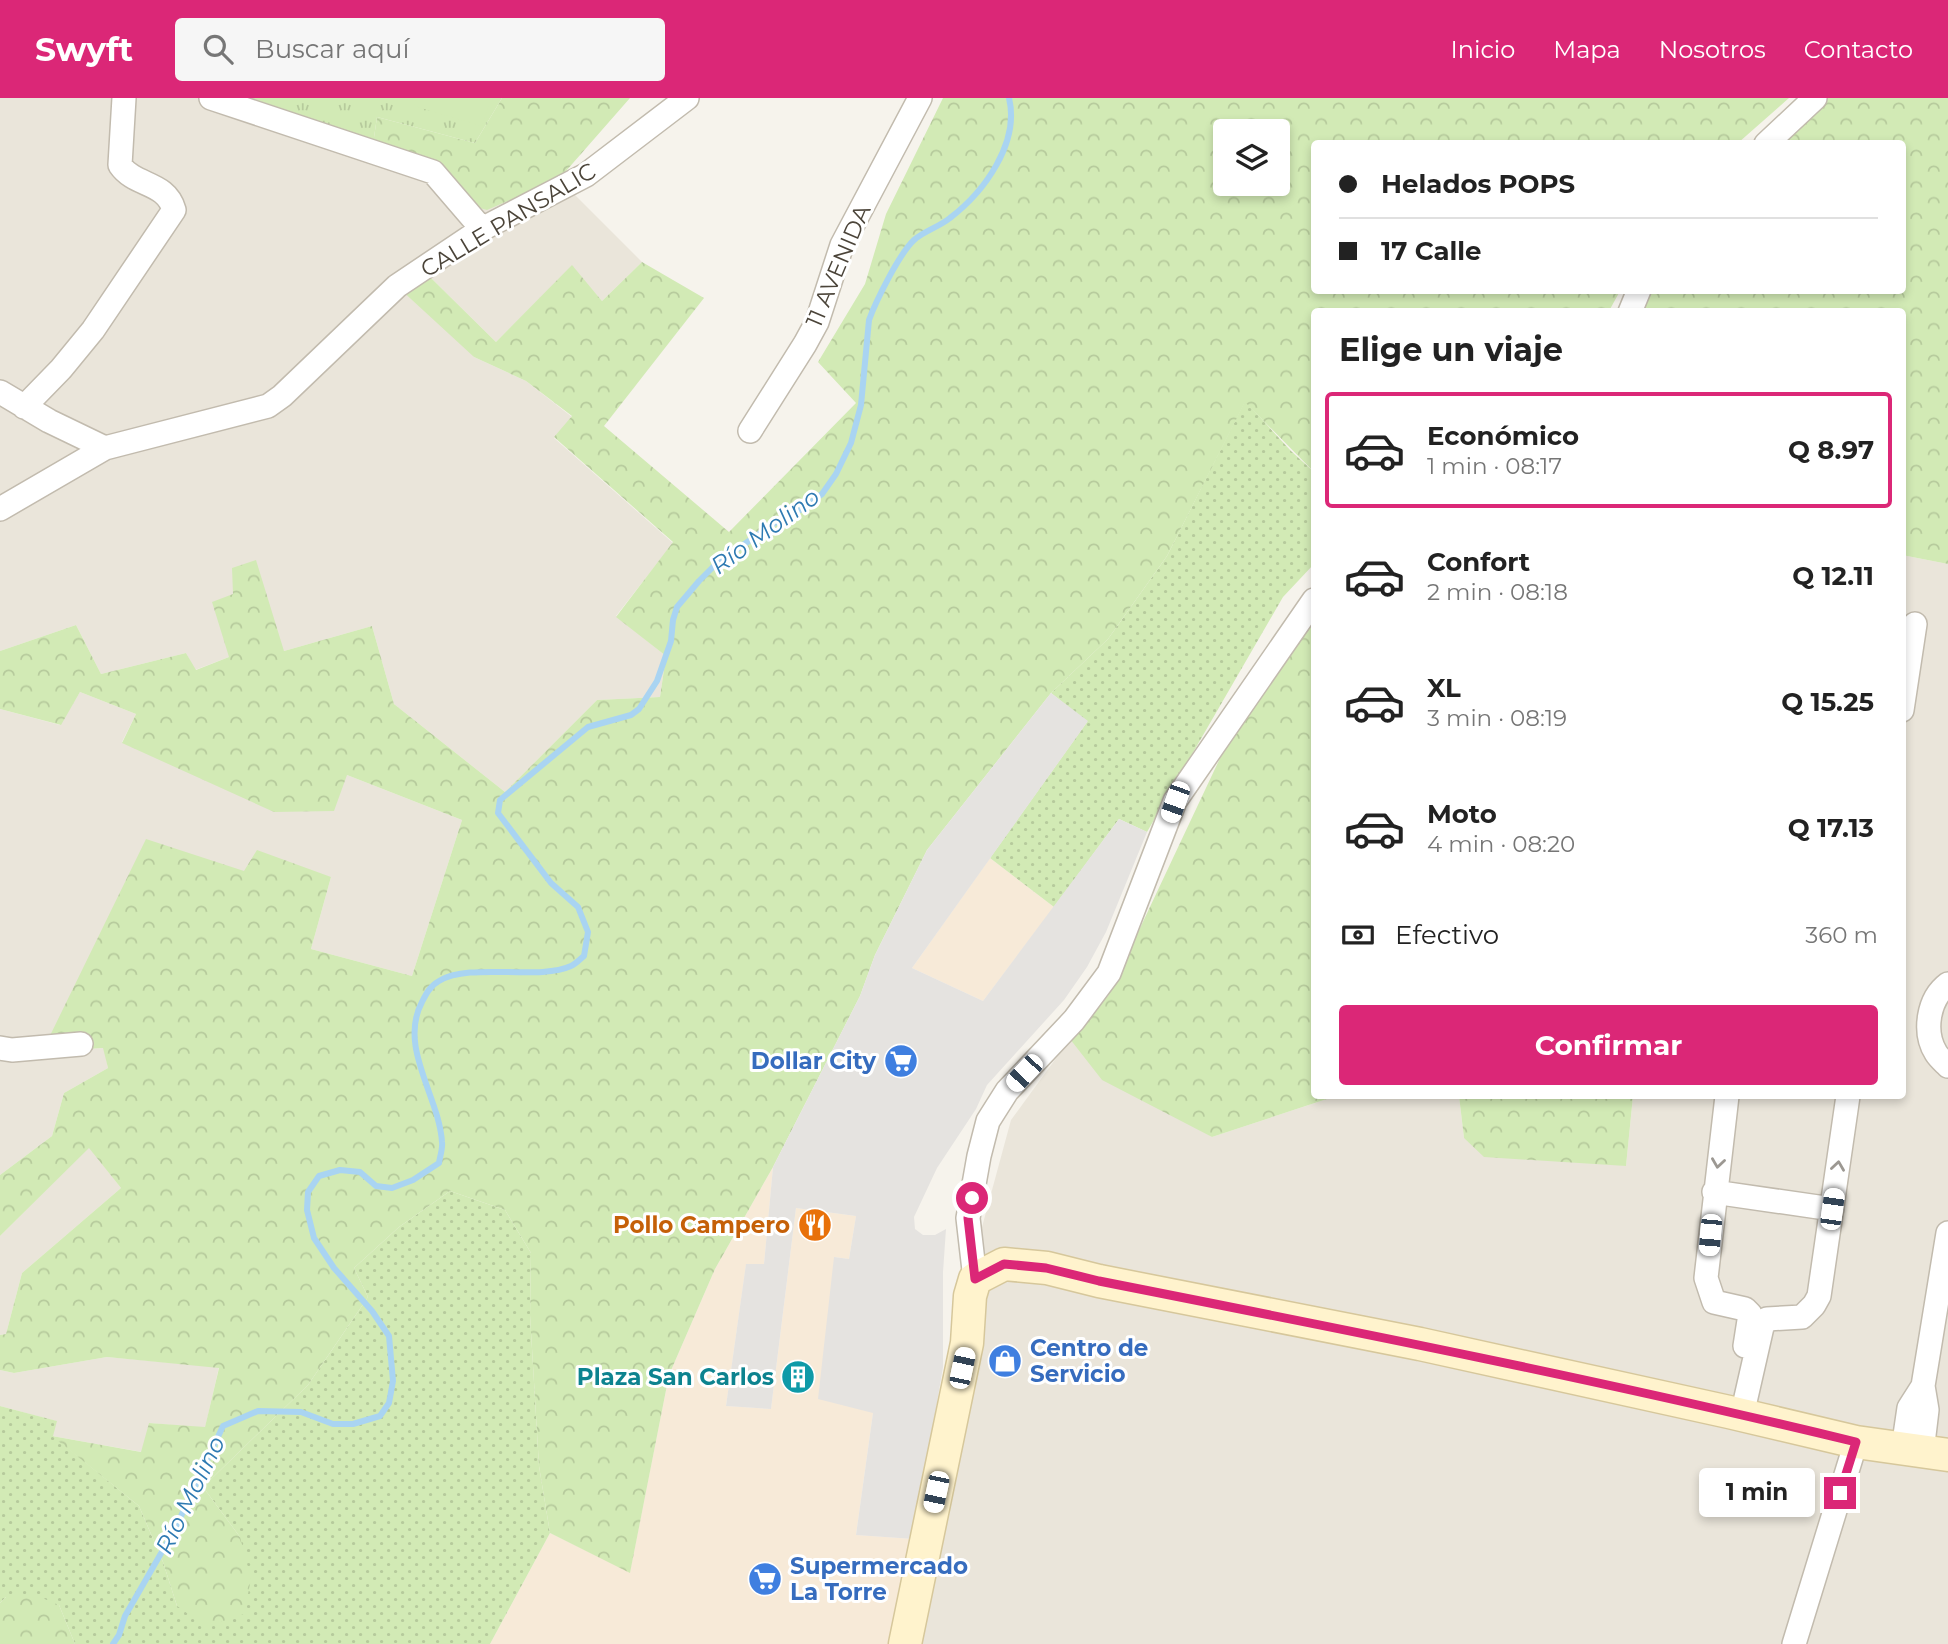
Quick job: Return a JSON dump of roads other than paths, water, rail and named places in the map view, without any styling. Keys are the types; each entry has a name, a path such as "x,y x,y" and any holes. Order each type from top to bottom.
{"street":[{"path":"24,407 61,369 93,330 174,210 171,200 162,191 126,174 120,165 124,98"},
{"path":"211,98 433,172 482,229"},
{"name":"CALLE PANSALIC","path":"0,509 105,448 268,406 282,397 397,286 482,229 586,175 687,98"},
{"name":"11 AVENIDA","path":"750,431 817,321 842,245 920,98"},
{"path":"1770,140 1815,98"},
{"path":"0,393 105,448"},
{"path":"905,1644 967,1343 970,1296 975,1279 968,1218 988,1121 1007,1091 1074,1020 1109,973 1175,802 1311,604"},
{"path":"1906,681 1914,624"},
{"path":"1948,984 1931,1007 1928,1030 1936,1052 1948,1066"},
{"path":"0,1048 35,1049 81,1044"},
{"path":"1727,1099 1706,1278 1714,1302 1745,1309 1750,1314 1735,1413"},
{"path":"1735,1413 1762,1327 1767,1319 1802,1317 1819,1296 1848,1099"},
{"path":"1714,1192 1832,1209"},
{"path":"975,1279 1004,1264 1046,1268 1099,1281 1420,1344 1856,1442 1924,1452 1909,1408 1923,1387 1948,1233"},
{"path":"1709,1289 1719,1294 1762,1302 1805,1307 1814,1305"},
{"path":"1794,1644 1856,1442"}],"waterway":[{"name":"Río Molino","path":"113,1644 125,1616 175,1529 223,1426 258,1411 301,1412 333,1424 353,1424 380,1416 389,1403 393,1381 389,1336 372,1311 334,1268 314,1238 307,1210 308,1192 319,1176 340,1170 360,1172 376,1186 392,1188 413,1180 439,1163 442,1144 439,1125 417,1054 415,1036 416,1019 422,1002 433,985 452,976 468,973 557,970 573,965 584,956 588,932 578,907 551,883 498,813 500,800 588,727 631,715 639,709 657,681 671,641 677,607 699,581 717,563 822,494 836,474 851,443 861,405 869,320 877,301 895,266 914,240 950,218 987,180 1004,149 1009,132 1009,98"}],"place":[{"name":"Dollar City","path":"901,1061"},
{"name":"Pollo Campero","path":"815,1225"},
{"name":"Centro de Servicio","path":"1005,1361"},
{"name":"Plaza San Carlos","path":"798,1377"},
{"name":"Supermercado La Torre","path":"765,1579"}]}
